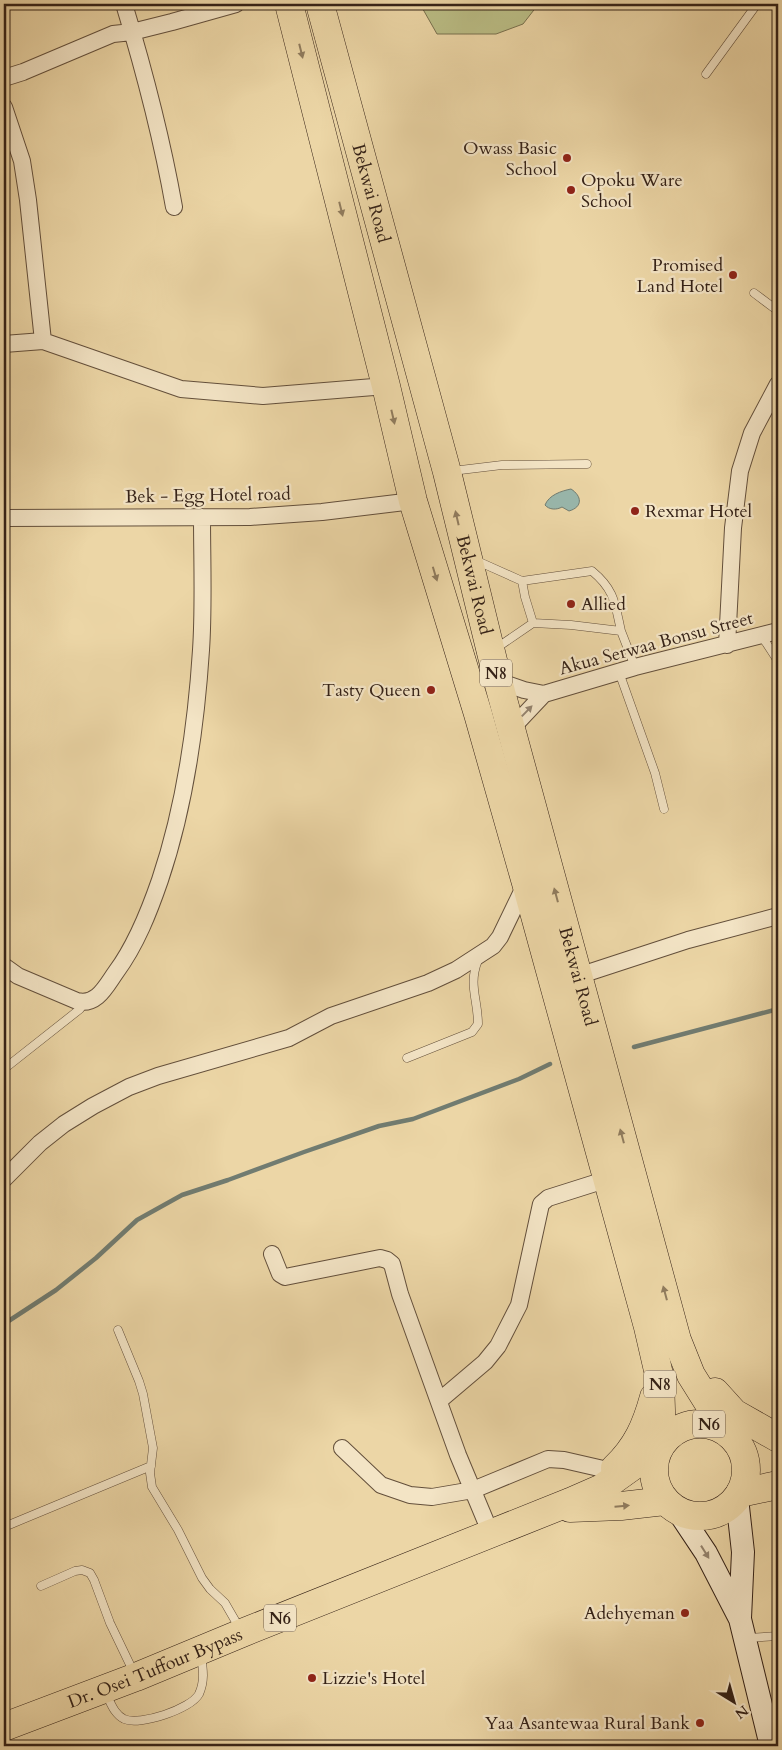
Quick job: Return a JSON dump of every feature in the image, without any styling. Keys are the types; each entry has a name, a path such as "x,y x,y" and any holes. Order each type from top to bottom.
{"highway":[{"name":"Bekwai Road","path":"289,4 386,386 413,501 478,714 526,883 608,1178 660,1379"},
{"name":"Bekwai Road","path":"320,4 447,472 498,681 678,1340"},
{"path":"375,346 410,337"},
{"path":"678,1340 718,1396 734,1413 778,1438"},
{"name":"N8","path":"678,1340 691,1376 728,1432"},
{"path":"563,1505 612,1471 634,1447 648,1421 660,1379"},
{"name":"N8","path":"660,1379 660,1445"},
{"name":"N6","path":"660,1445 672,1432 685,1425 699,1423 713,1425 778,1450"},
{"name":"N6","path":"671,1506 690,1516 703,1516 716,1514 728,1507 738,1496 746,1478 746,1462 740,1446 728,1432"},
{"path":"660,1445 653,1466 655,1485 671,1506"},
{"name":"Dr. Osei Tuffour Bypass","path":"4,1727 104,1690 563,1505 602,1488 660,1445"},
{"name":"N6","path":"738,1496 778,1485"},
{"name":"Dr. Osei Tuffour Bypass","path":"563,1505 671,1506"}],"main road":[{"path":"738,1496 743,1552 742,1628"},
{"path":"671,1506 706,1553 742,1628 771,1746"}],"street":[{"path":"124,4 167,168 174,207"},
{"path":"4,78 23,72 113,34 132,32 236,4"},
{"path":"4,107 22,161 43,341"},
{"path":"4,344 43,341 181,389 263,396 386,386"},
{"path":"727,645 733,528 740,471 752,433 778,384"},
{"name":"Bek - Egg Hotel road","path":"4,518 250,517 322,512 413,501"},
{"path":"4,966 18,976 84,1002 90,1001 100,994 128,955 152,903 172,846 190,759 201,649 202,517"},
{"name":"Akua Serwaa Bonsu Street","path":"544,694 635,667 778,631"},
{"path":"498,681 524,690 544,694"},
{"path":"511,728 544,694"},
{"path":"4,1180 40,1143 64,1124 129,1087 158,1076 289,1038 331,1016 428,983 456,970 493,946 500,937 526,883"},
{"path":"578,976 688,940 778,916"},
{"path":"439,1401 485,1362 498,1346 519,1305 542,1204 548,1198 608,1178"},
{"path":"272,1254 280,1274 285,1277 380,1258 392,1264 400,1294 458,1455 491,1534"},
{"path":"342,1448 381,1485 410,1495 432,1497 473,1490 548,1459 564,1460 612,1471"}],"lane":[{"path":"706,74 757,4"},
{"path":"754,292 778,311"},
{"path":"447,472 502,465 587,464"},
{"path":"466,555 522,581 592,571 604,581 614,598 621,631 635,667"},
{"path":"522,581 533,623"},
{"path":"491,651 533,623 621,631"},
{"path":"761,636 778,661"},
{"path":"619,672 655,773 664,809"},
{"path":"407,1058 472,1032 478,1024 472,983 473,971 479,955"},
{"path":"4,1068 80,1009 84,1002"},
{"path":"118,1330 140,1381 143,1394 153,1448 151,1480 156,1495 178,1530 202,1578 210,1589 225,1603 242,1633"},
{"path":"4,1527 151,1466"},
{"path":"41,1586 75,1571 82,1570 90,1573 110,1623 136,1677"},
{"path":"742,1628 778,1636"},
{"path":"104,1690 115,1712 122,1718 140,1721 159,1717 189,1704 198,1696 203,1684 204,1674 200,1651"}],"green space":[{"path":"420,4 534,4 537,6 523,24 496,34 437,34"}],"water":[{"path":"571,489 579,498 579,504 574,509 569,511 562,507 553,509 545,505 552,496"}],"waterway":[{"path":"634,1047 778,1009"},
{"path":"4,1324 56,1290 96,1258 137,1220 182,1195 379,1126 413,1119 519,1079 550,1064"}],"place":[{"name":"Owass Basic School","path":"567,158"},
{"name":"Opoku Ware School","path":"571,190"},
{"name":"Promised Land Hotel","path":"733,275"},
{"name":"Rexmar Hotel","path":"635,511"},
{"name":"Allied","path":"571,604"},
{"name":"Tasty Queen","path":"431,690"},
{"name":"Adehyeman","path":"685,1613"},
{"name":"Lizzie's Hotel","path":"312,1678"},
{"name":"Yaa Asantewaa Rural Bank","path":"700,1723"}]}
